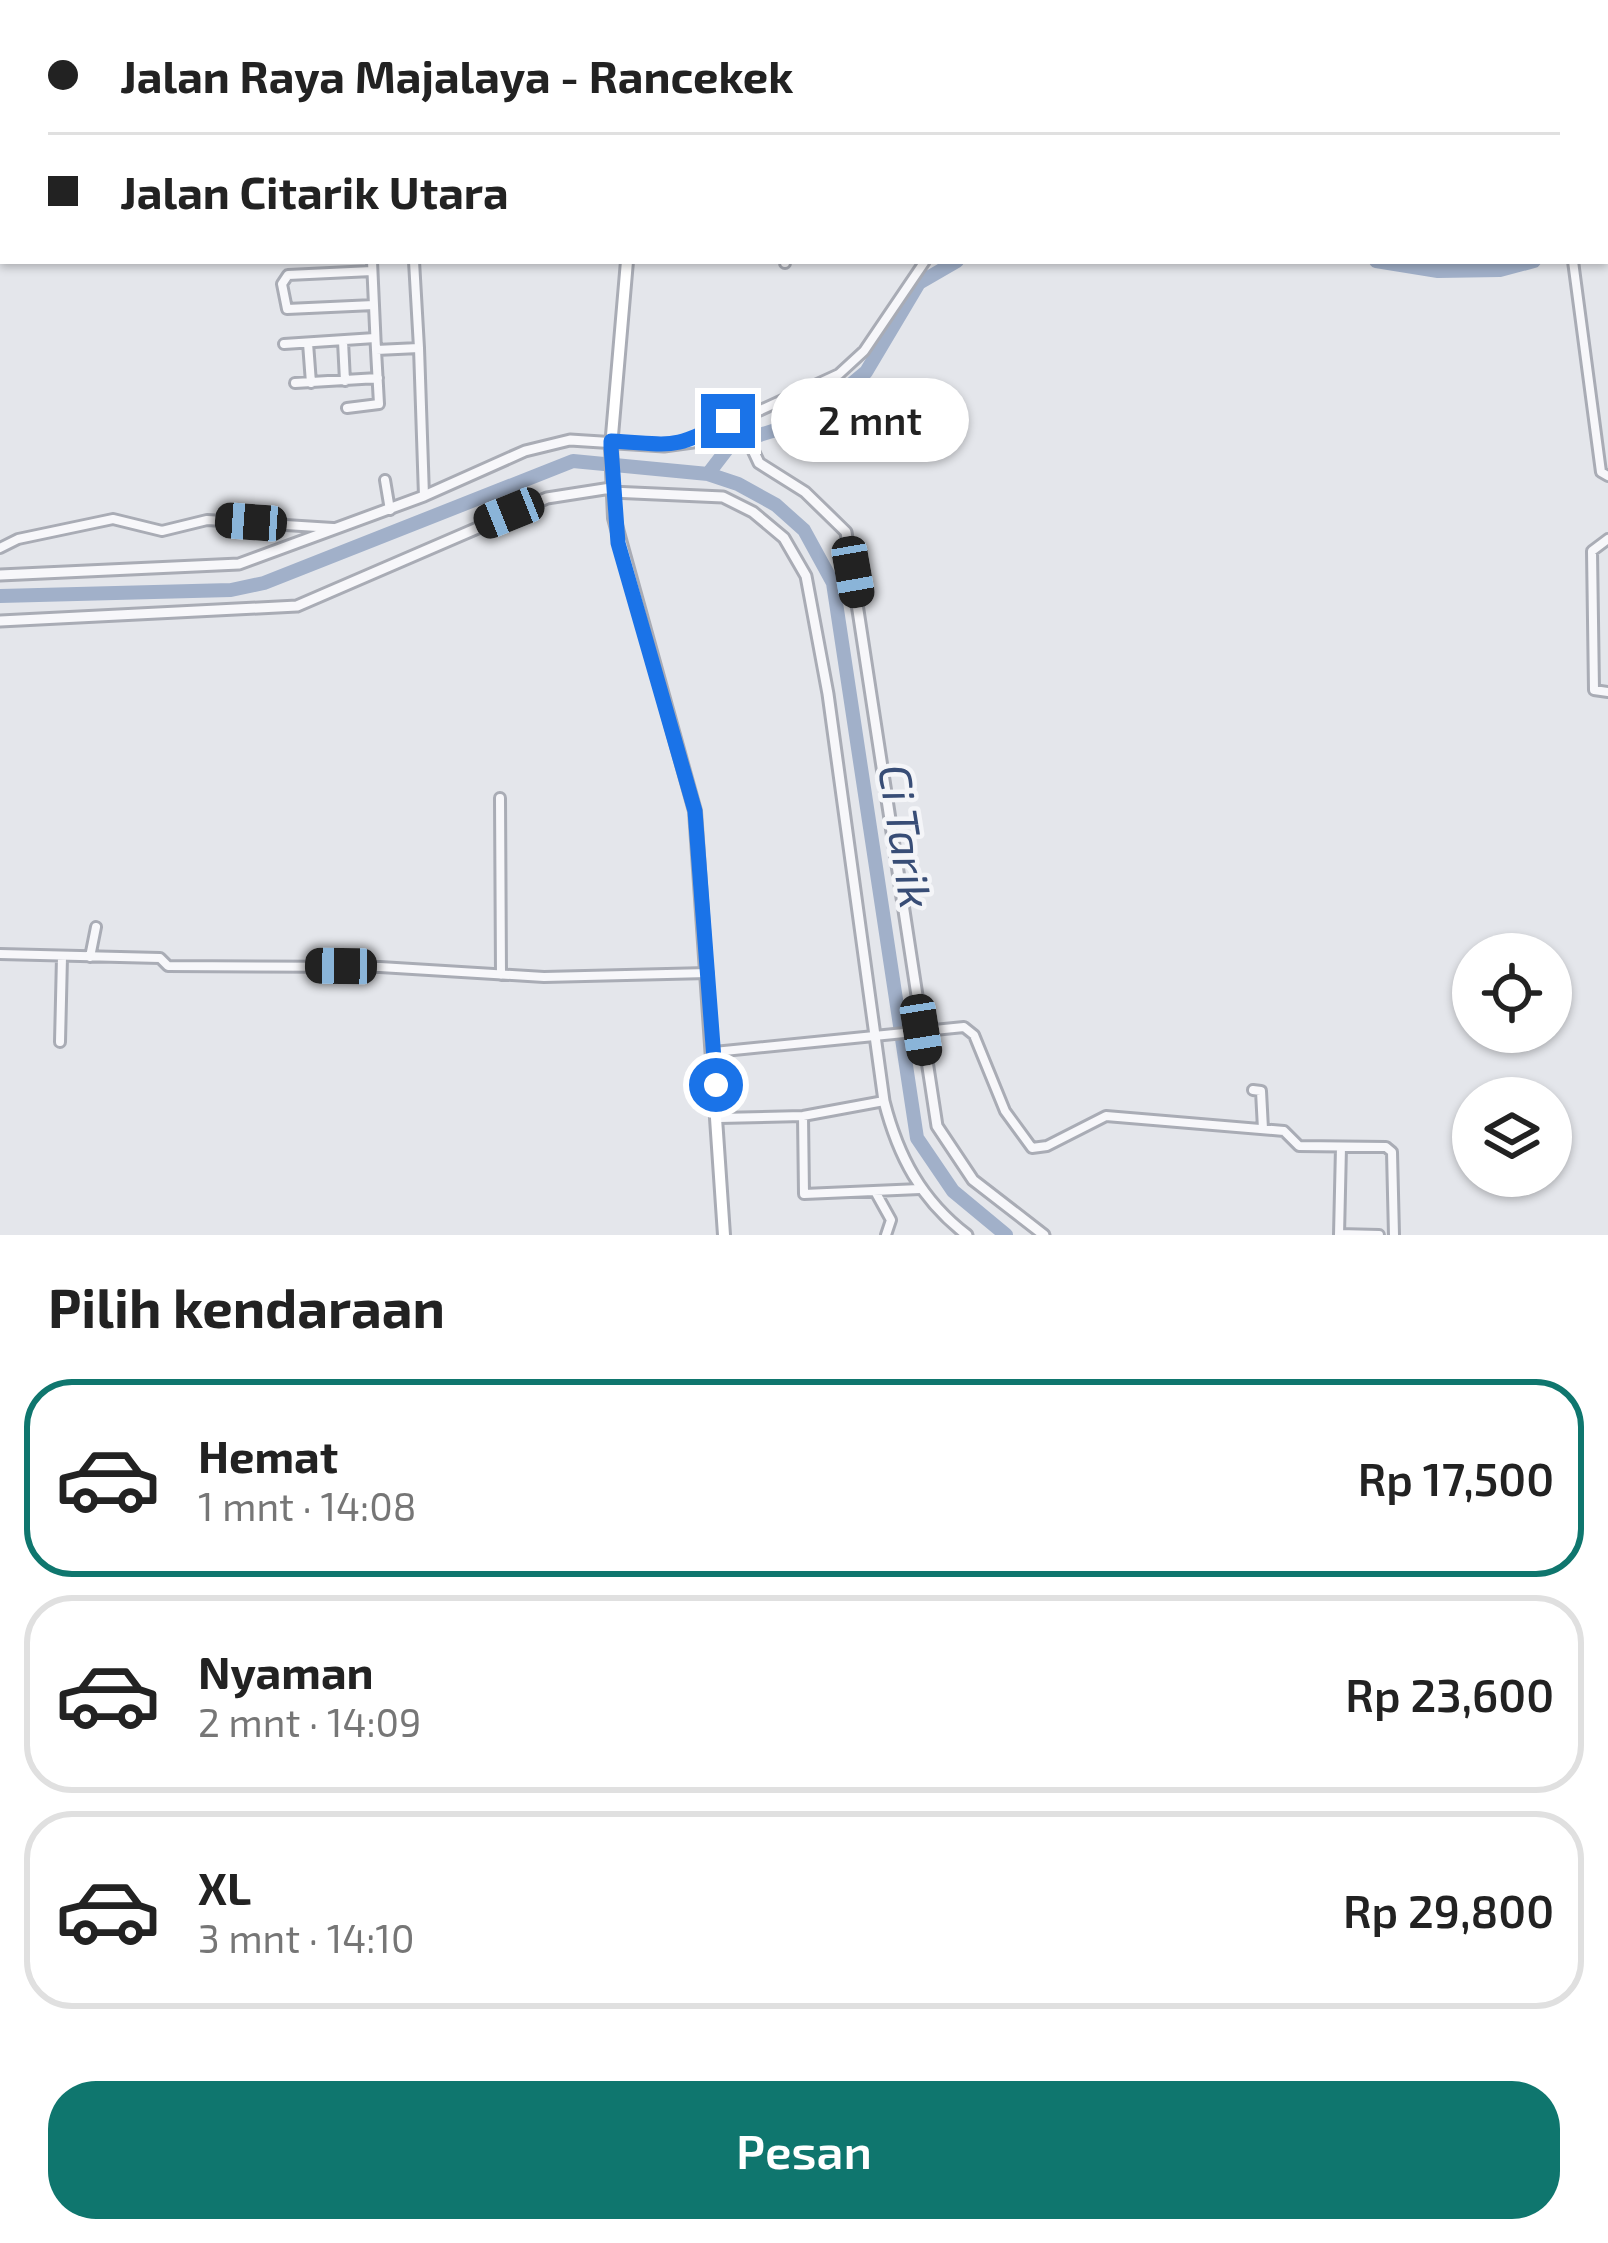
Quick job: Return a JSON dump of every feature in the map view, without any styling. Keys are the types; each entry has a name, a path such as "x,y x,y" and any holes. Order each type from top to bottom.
{"main road":[{"path":"627,264 611,486 631,592 695,811 710,973 724,1235"}],"street":[{"path":"413,264 424,496"},
{"path":"0,575 228,566 390,510 525,452 570,440 664,446 693,442 839,374 864,352 923,264"},
{"path":"1574,264 1600,472 1608,476"},
{"path":"347,408 379,405 376,338 372,266 288,274 286,309 374,305"},
{"path":"284,344 376,338"},
{"path":"344,340 345,381"},
{"path":"308,343 310,383"},
{"path":"376,350 419,348"},
{"path":"295,383 378,378"},
{"path":"741,422 758,463 805,492 846,532 937,1126 973,1180 1044,1235"},
{"path":"385,480 390,510"},
{"path":"0,621 297,606 547,498 611,486 723,497 753,512 784,538 806,576 828,694 884,1101 897,1149 920,1189 967,1235"},
{"path":"0,548 18,539 113,519 162,531 206,520 340,529"},
{"path":"1607,540 1592,551 1592,575 1594,690 1608,692"},
{"path":"500,798 501,975"},
{"path":"90,957 96,927"},
{"path":"0,954 160,958 167,966 380,967 501,975 710,973"},
{"path":"60,1042 62,957"},
{"path":"714,1052 958,1025 969,1030 1005,1111 1032,1148 1047,1146 1106,1116 1263,1130 1292,1135 1299,1147 1392,1152 1394,1235"},
{"path":"1253,1090 1261,1091 1263,1130"},
{"path":"718,1118 803,1116 884,1101"},
{"path":"803,1116 803,1194 920,1189"},
{"path":"1341,1147 1340,1234 1379,1235"},
{"path":"876,1193 891,1220 886,1235"}],"waterway":[{"path":"708,474 731,444 782,428 830,402 866,372 919,283 952,264"},
{"path":"1395,264 1438,271 1439,264"},
{"path":"1438,271 1500,270 1523,264"},
{"name":"Ci Tarik","path":"0,596 231,590 264,583 573,461 708,474 776,505 804,530 833,583 917,1138 953,1191 1006,1235"}],"route":[{"path":"716,1085 695,811 618,543 611,441 664,446 693,442 728,421"}]}
